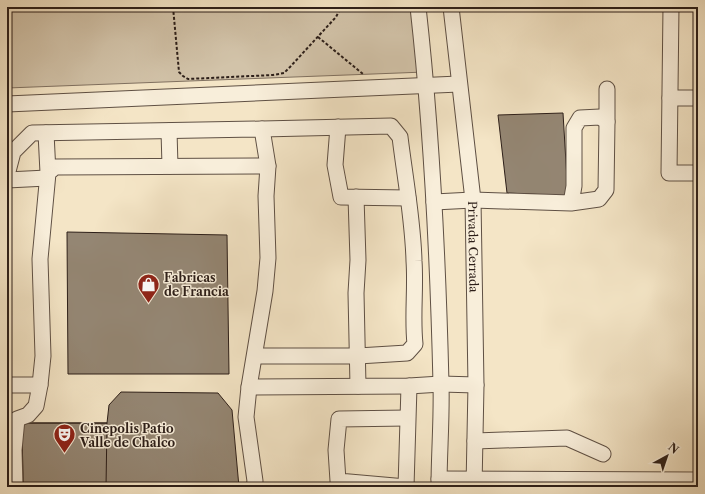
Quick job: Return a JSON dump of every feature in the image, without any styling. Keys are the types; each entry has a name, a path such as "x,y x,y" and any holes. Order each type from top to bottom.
{"street":[{"path":"418,7 426,86 438,282 441,384 439,483 698,480"},
{"name":"Privada Cerrada","path":"451,7 473,200 476,385 474,483"},
{"path":"671,7 669,173 698,173"},
{"path":"7,104 459,84"},
{"path":"434,202 473,200 571,204 599,200 606,190 607,89"},
{"path":"670,98 698,98"},
{"path":"571,204 574,186 574,128 580,118 600,117 607,122"},
{"path":"7,175 13,152 32,133 391,126 400,137 408,198 414,260 415,293 413,324 415,344 407,353 358,356 255,356"},
{"path":"338,127 336,165 341,197 408,198"},
{"path":"254,487 255,481 246,417 249,388 265,291 268,258 266,196 268,166 262,129"},
{"path":"170,131 170,166"},
{"path":"15,487 14,450 17,419 28,415 36,406 43,356 40,259 47,175 46,133"},
{"path":"7,180 47,175 54,167 268,166"},
{"path":"356,197 358,260 358,386"},
{"path":"249,388 408,386 441,384 476,385"},
{"path":"7,385 40,385"},
{"path":"407,418 339,419 336,450 338,481 406,487 408,386"},
{"path":"475,441 567,438 603,454"}],"path":[{"path":"173,7 179,72 188,78 273,75 284,73 336,17 341,7"},
{"path":"318,37 379,88"}],"shaded area":[{"path":"7,7 415,7 425,72 7,88"}],"building":[{"path":"563,113 568,196 507,193 498,115"},
{"name":"Fabricas de Francia","path":"67,232 227,235 229,374 68,374"},
{"path":"121,392 218,393 232,410 239,487 23,487 22,423 107,423 109,405"},
{"name":"Cinepolis Patio Valle de Chalco","path":"22,423 107,423 106,487 23,487"}],"place":[{"name":"Fabricas de Francia","path":"148,304"},
{"name":"Cinepolis Patio Valle de Chalco","path":"65,454"}]}
